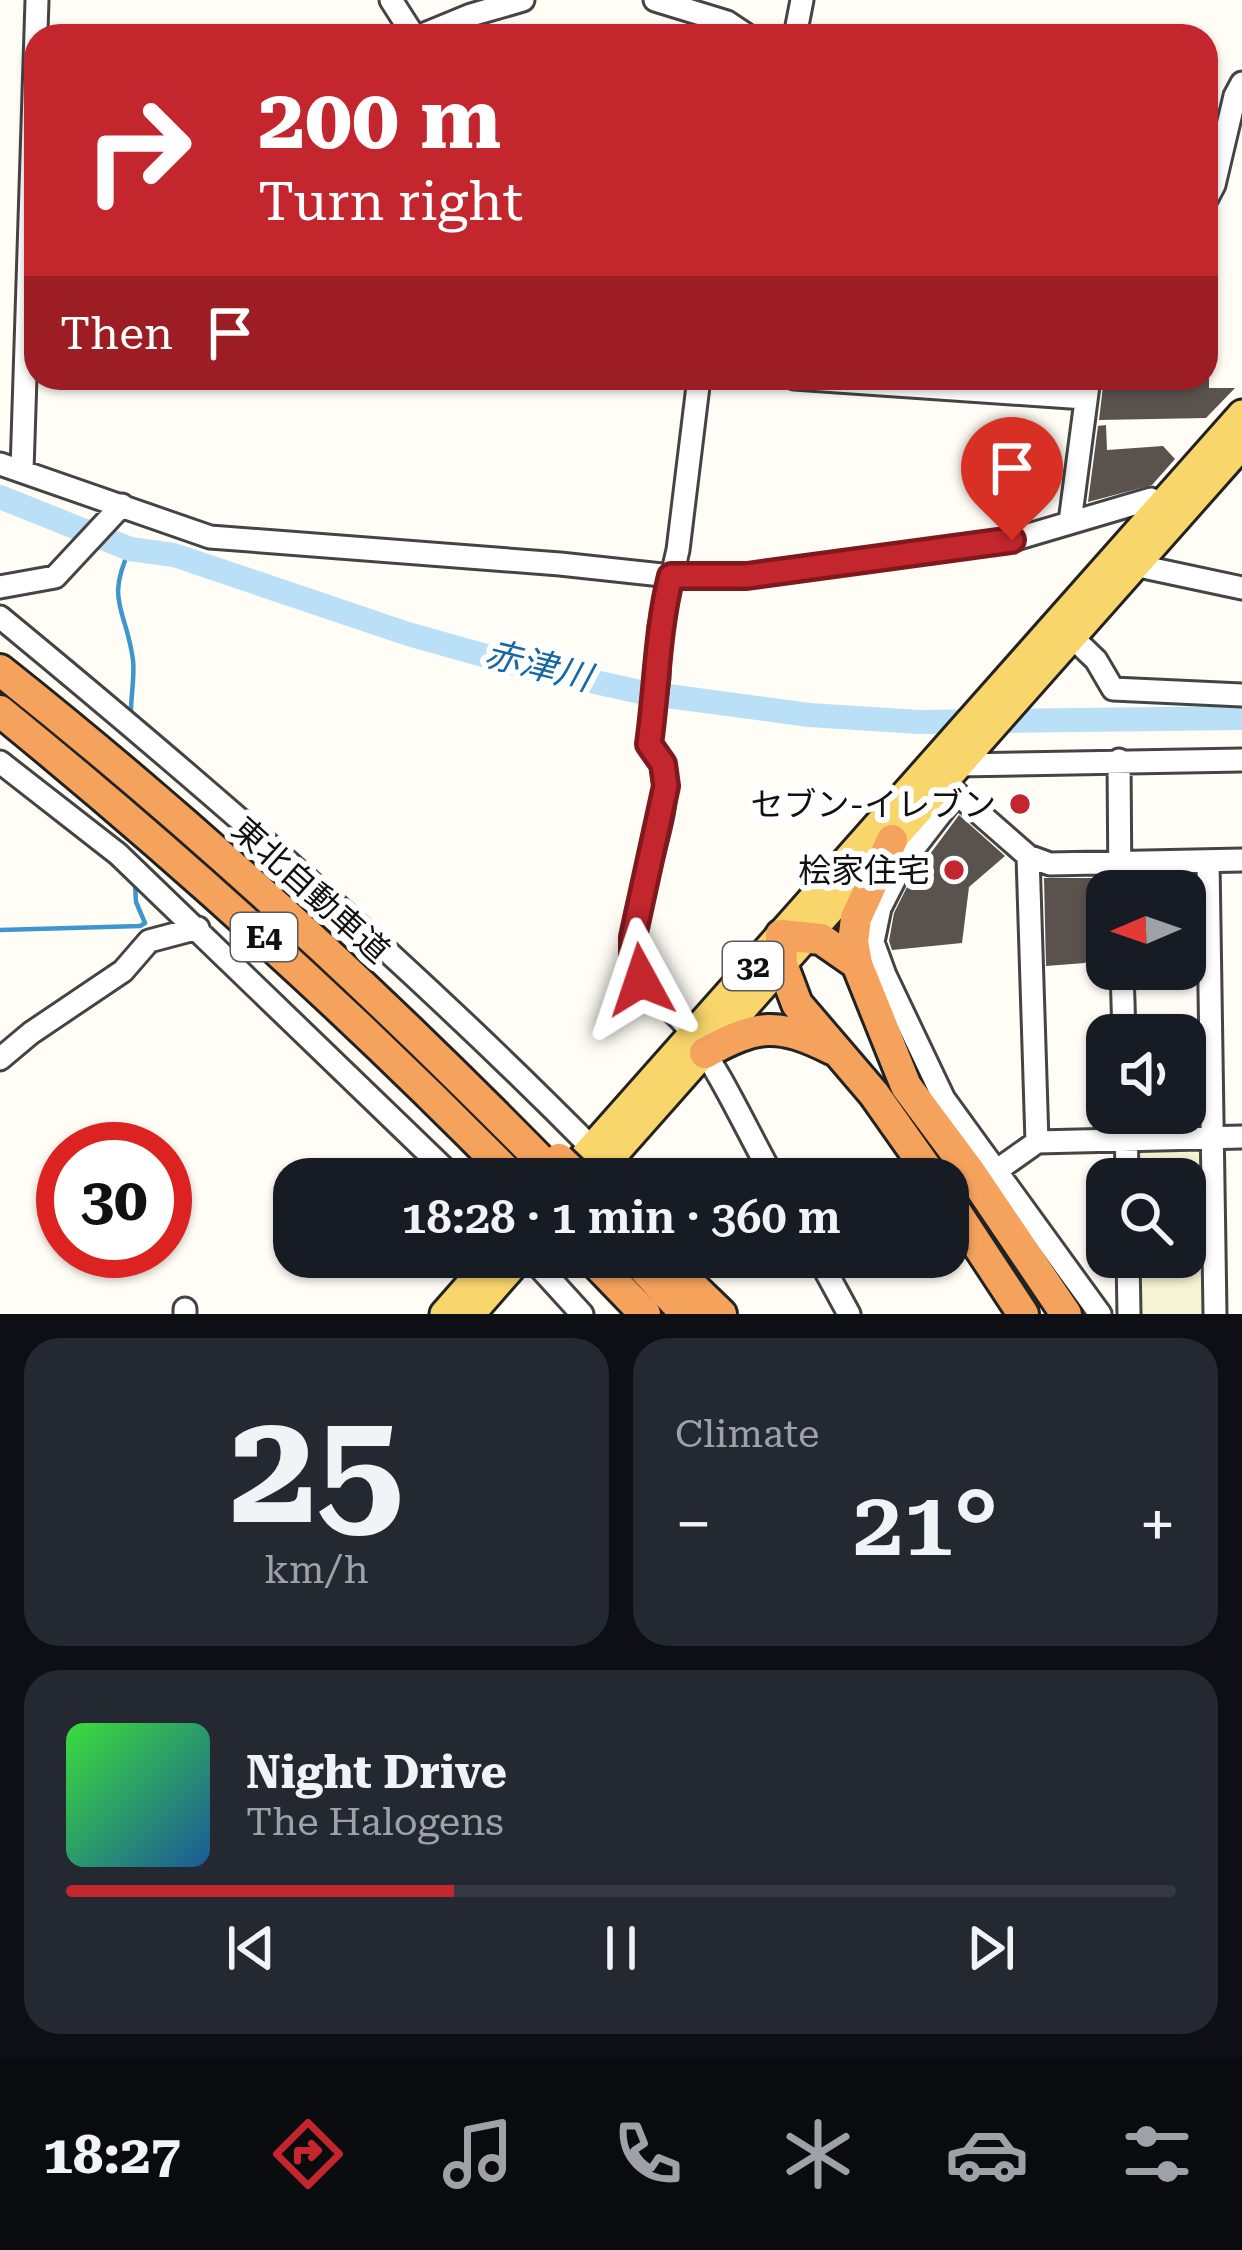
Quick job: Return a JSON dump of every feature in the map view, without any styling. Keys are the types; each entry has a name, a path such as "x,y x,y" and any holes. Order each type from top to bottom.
{"highway":[{"name":"東北自動車道","path":"0,670 244,876 546,1158"},
{"name":"東北自動車道","path":"0,711 221,898 493,1158"},
{"path":"892,840 856,918 857,964 906,1086 1066,1314"},
{"path":"857,964 821,939 790,945 796,1004 918,1158"},
{"path":"699,1044 777,1029 838,1052"},
{"path":"969,1232 1023,1314"},
{"path":"1035,1269 1056,1314"},
{"path":"611,1278 646,1314"},
{"path":"653,1278 686,1314"},
{"path":"684,1278 721,1314"},
{"path":"1004,1285 1037,1314"}],"main road":[{"name":"32","path":"1017,682 1071,636 1134,565 1242,414"},
{"name":"32","path":"790,945 892,840 1017,682 1171,509 1242,445"},
{"name":"32","path":"580,1158 699,1044 949,769"},
{"name":"32","path":"609,1158 699,1044"},
{"path":"444,1314 476,1278"},
{"path":"471,1314 506,1278"}],"street":[{"path":"447,24 523,0"},
{"path":"655,0 730,24"},
{"path":"1218,168 1242,83"},
{"path":"24,234 11,468 210,537 671,576 747,576 1012,540 1151,499 1171,509"},
{"path":"698,390 678,550 660,627 649,744 663,764 666,786 640,899 633,960 641,980 699,1044 762,1158"},
{"path":"1070,522 1087,390"},
{"path":"0,587 55,577 122,506"},
{"path":"1134,565 1242,588"},
{"path":"0,617 205,786 480,1034 592,1148"},
{"path":"1071,636 1096,660 1113,689 1242,695"},
{"path":"1119,760 1119,870"},
{"path":"949,769 1119,760 1242,760"},
{"path":"0,762 118,854 433,1158"},
{"path":"949,769 1028,856 1050,864 1242,860"},
{"path":"949,769 880,908 873,942 944,1099 1100,1314"},
{"path":"1028,856 1037,1142"},
{"path":"1208,861 1215,1314"},
{"path":"0,1059 123,971 149,941 197,928"},
{"path":"1126,1134 1126,1158"},
{"path":"996,1172 1037,1142 1242,1137"},
{"path":"547,1278 582,1314"},
{"path":"829,1278 849,1314"},
{"path":"1128,1278 1129,1314"}],"shaded area":[{"path":"1206,1149 1210,1314 1142,1314 1141,1278 1206,1278 1206,1158 1138,1158 1138,1151"}],"building":[{"path":"1235,388 1206,418 1099,420 1103,390"},
{"path":"1106,425 1107,450 1163,446 1175,459 1152,485 1088,502 1098,426"},
{"name":"桧家住宅","path":"959,815 1005,856 969,887 962,943 892,950 894,913 910,881"},
{"path":"1044,878 1086,878 1086,962 1046,966"}],"waterway":[{"name":"赤津川","path":"0,497 130,549 174,555 408,634 645,693 809,715 919,722 1242,718"},
{"path":"130,549 118,594 133,660 131,718"},
{"path":"0,930 140,926 145,923 135,884"}],"place":[{"name":"セブン-イレブン","path":"1020,804"},
{"name":"桧家住宅","path":"954,870"}],"route":[{"path":"641,980 633,960 633,937 666,786 663,764 649,744 660,627 671,576 747,576 1012,540"}]}
